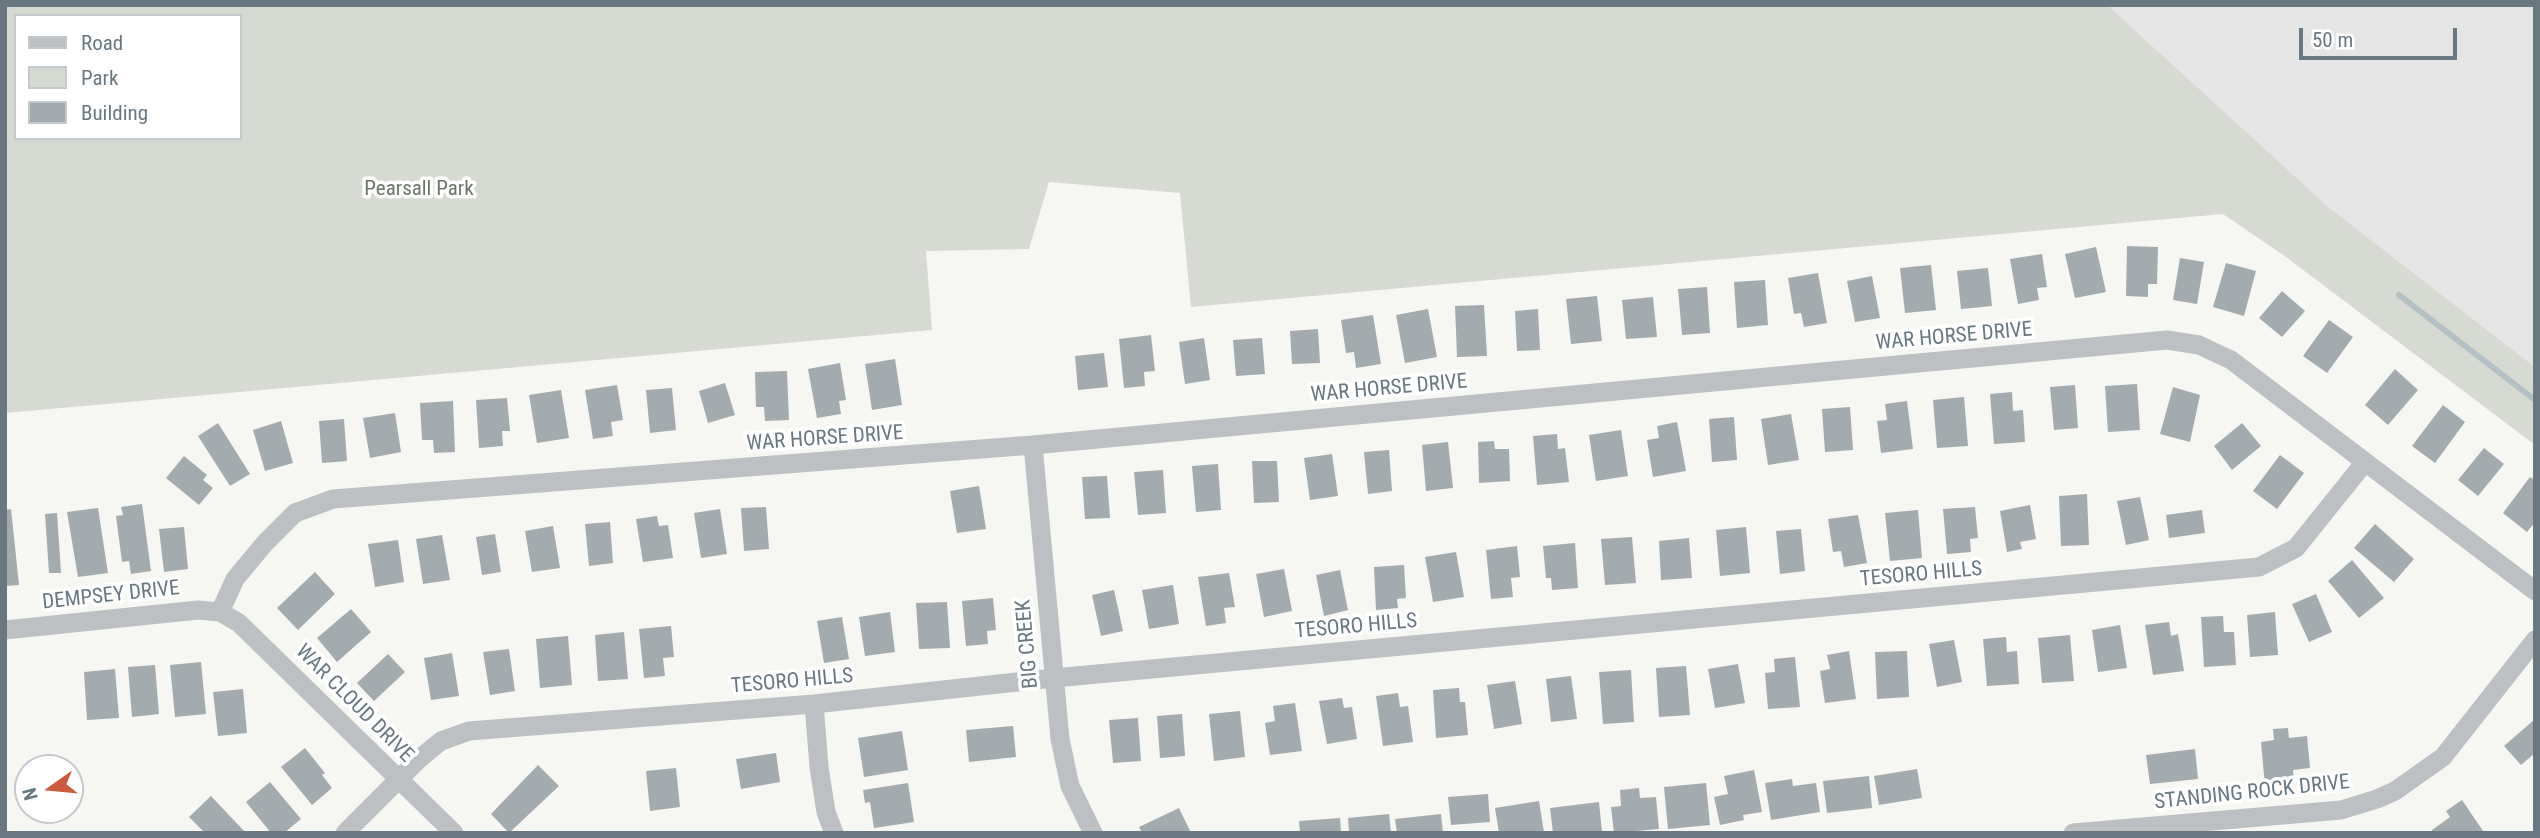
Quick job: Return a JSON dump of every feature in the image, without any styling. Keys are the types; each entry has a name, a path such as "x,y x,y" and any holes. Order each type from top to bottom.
{"street":[{"name":"WAR HORSE DRIVE","path":"220,612 235,579 265,543 295,513 333,499 1033,445 2167,340 2199,345 2231,360 2535,591"},
{"name":"BIG CREEK","path":"1033,445 1063,762 1070,786 1093,833"},
{"name":"TESORO HILLS","path":"345,833 441,741 469,731 814,704 1054,678 2259,567 2296,548 2365,462"},
{"name":"DEMPSEY DRIVE","path":"5,630 198,610 220,612"},
{"name":"WAR CLOUD DRIVE","path":"220,612 239,623 454,833"},
{"name":"STANDING ROCK DRIVE","path":"2073,833 2341,810 2377,799 2395,791 2443,757 2535,640"},
{"path":"814,704 819,767 826,812 834,833"}],"shaded area":[{"path":"2089,5 2535,5 2535,367 2327,206"}],"green space":[{"name":"Pearsall Park","path":"5,5 2107,5 2327,206 2535,367 2535,445 2286,257 2223,214 1191,307 1180,193 1049,182 1029,249 926,251 932,330 5,413"}],"building":[{"path":"2127,246 2158,247 2157,284 2148,284 2148,297 2126,296"},
{"path":"2096,247 2106,292 2075,298 2065,254"},
{"path":"2042,254 2047,287 2037,288 2039,300 2018,304 2010,259"},
{"path":"2180,258 2204,262 2197,304 2173,300"},
{"path":"2226,263 2256,271 2244,316 2213,307"},
{"path":"1931,265 1936,310 1905,313 1900,268"},
{"path":"1988,268 1992,306 1961,309 1957,271"},
{"path":"1818,273 1827,323 1804,327 1801,313 1794,314 1788,278"},
{"path":"1872,276 1880,318 1855,322 1847,281"},
{"path":"1765,280 1768,325 1737,328 1734,282"},
{"path":"1707,287 1710,333 1682,335 1678,289"},
{"path":"2282,291 2305,311 2282,337 2259,318"},
{"path":"1597,296 1602,341 1571,344 1566,299"},
{"path":"1653,297 1657,337 1626,339 1622,300"},
{"path":"1484,305 1487,356 1457,357 1455,306"},
{"path":"1428,309 1437,357 1405,363 1396,315"},
{"path":"1538,309 1540,350 1517,351 1515,311"},
{"path":"1373,315 1381,364 1356,368 1354,352 1346,353 1341,320"},
{"path":"2329,320 2353,337 2327,373 2303,356"},
{"path":"1318,329 1320,363 1292,364 1290,331"},
{"path":"1151,335 1155,371 1144,372 1145,386 1124,388 1119,339"},
{"path":"1204,338 1210,380 1185,384 1179,342"},
{"path":"1262,338 1265,374 1236,376 1233,340"},
{"path":"1104,353 1108,387 1078,390 1075,356"},
{"path":"895,359 902,405 872,410 865,364"},
{"path":"840,363 846,400 839,401 841,414 817,418 808,369"},
{"path":"2395,369 2418,390 2388,425 2365,405"},
{"path":"787,371 789,420 765,421 764,407 756,407 755,372"},
{"path":"725,383 735,415 708,423 699,391"},
{"path":"2137,384 2140,430 2108,432 2105,386"},
{"path":"617,385 623,420 611,422 613,436 593,439 585,390"},
{"path":"2075,385 2078,428 2054,430 2050,387"},
{"path":"2173,387 2200,395 2190,442 2160,434"},
{"path":"672,388 676,430 650,433 646,390"},
{"path":"561,390 569,438 537,443 529,395"},
{"path":"2012,392 2013,411 2023,410 2025,442 1994,444 1990,394"},
{"path":"1964,397 1968,446 1937,448 1933,400"},
{"path":"507,398 510,431 502,431 503,446 479,448 476,400"},
{"path":"453,401 455,452 434,453 433,440 422,440 420,403"},
{"path":"1907,401 1913,449 1881,453 1877,421 1887,420 1885,404"},
{"path":"2443,405 2465,422 2435,463 2412,446"},
{"path":"1850,407 1853,450 1825,452 1822,409"},
{"path":"395,413 401,452 370,458 363,418"},
{"path":"1791,414 1799,460 1768,465 1761,419"},
{"path":"1734,417 1737,460 1712,462 1709,419"},
{"path":"344,419 347,461 322,463 319,421"},
{"path":"281,421 293,463 265,471 253,430"},
{"path":"1677,422 1686,471 1653,477 1647,440 1659,438 1657,426"},
{"path":"218,423 250,474 230,486 198,436"},
{"path":"2242,423 2261,446 2232,470 2214,446"},
{"path":"1621,430 1628,476 1596,481 1589,435"},
{"path":"1557,434 1558,449 1565,448 1569,482 1537,485 1533,436"},
{"path":"1494,441 1495,449 1509,449 1510,481 1479,483 1478,442"},
{"path":"1448,442 1453,488 1426,491 1422,445"},
{"path":"2484,448 2504,464 2478,496 2458,480"},
{"path":"1389,450 1392,491 1368,494 1364,452"},
{"path":"1332,454 1338,496 1310,500 1304,458"},
{"path":"2280,455 2304,473 2277,509 2253,491"},
{"path":"184,456 207,475 203,480 213,488 199,505 166,478"},
{"path":"1252,461 1277,461 1279,502 1254,503"},
{"path":"1218,464 1221,510 1196,512 1192,466"},
{"path":"1163,470 1166,513 1138,515 1134,472"},
{"path":"1107,476 1110,518 1085,519 1082,477"},
{"path":"2530,477 2535,480 2535,522 2527,532 2503,513"},
{"path":"979,486 986,529 957,533 950,491"},
{"path":"2087,494 2089,545 2061,546 2059,496"},
{"path":"2140,497 2149,540 2126,545 2117,501"},
{"path":"142,504 151,571 131,574 129,561 122,562 116,516 123,515 121,507"},
{"path":"2030,505 2036,539 2020,542 2022,549 2007,552 2000,511"},
{"path":"766,507 769,549 744,551 741,508"},
{"path":"1975,507 1978,538 1970,539 1971,552 1947,554 1943,509"},
{"path":"98,508 108,573 78,577 67,512"},
{"path":"11,509 19,585 5,586 5,510"},
{"path":"720,509 727,554 701,558 694,513"},
{"path":"1918,510 1922,558 1890,561 1885,513"},
{"path":"2202,510 2205,533 2169,538 2166,515"},
{"path":"57,513 61,573 49,573 45,514"},
{"path":"1858,515 1867,563 1844,567 1841,551 1833,552 1828,519"},
{"path":"657,516 659,526 668,525 673,558 643,562 636,519"},
{"path":"610,522 613,563 589,566 585,524"},
{"path":"2375,524 2414,559 2394,582 2354,548"},
{"path":"553,526 560,568 532,572 525,531"},
{"path":"184,527 188,569 164,572 159,529"},
{"path":"1746,527 1750,573 1720,576 1716,530"},
{"path":"1801,529 1805,571 1780,574 1776,531"},
{"path":"495,534 501,572 482,575 476,537"},
{"path":"442,535 450,580 423,584 416,539"},
{"path":"1632,537 1636,583 1605,585 1601,539"},
{"path":"1689,538 1692,578 1661,580 1659,541"},
{"path":"398,540 404,582 375,587 368,544"},
{"path":"1575,543 1578,588 1552,590 1551,578 1546,578 1543,546"},
{"path":"1517,546 1520,577 1511,578 1513,597 1491,599 1486,550"},
{"path":"1456,552 1464,597 1433,602 1425,557"},
{"path":"2352,560 2384,598 2359,618 2328,581"},
{"path":"1404,565 1406,598 1397,599 1398,608 1376,610 1374,567"},
{"path":"1284,569 1292,611 1264,617 1256,574"},
{"path":"1340,570 1348,610 1324,616 1316,575"},
{"path":"315,572 335,594 298,630 277,608"},
{"path":"1229,573 1235,607 1224,608 1226,623 1206,626 1198,577"},
{"path":"1173,585 1179,624 1149,629 1142,590"},
{"path":"1114,590 1123,631 1101,636 1092,595"},
{"path":"2316,594 2332,632 2309,642 2292,604"},
{"path":"993,598 996,630 987,631 988,644 966,646 962,601"},
{"path":"947,602 950,648 919,649 916,603"},
{"path":"351,609 371,632 337,662 317,638"},
{"path":"890,612 895,652 865,656 859,617"},
{"path":"2275,612 2278,655 2250,657 2247,615"},
{"path":"2223,616 2224,632 2234,632 2236,665 2204,667 2201,617"},
{"path":"842,617 849,659 824,663 817,621"},
{"path":"2169,622 2171,636 2178,634 2184,671 2153,675 2145,625"},
{"path":"2120,625 2127,668 2098,672 2092,630"},
{"path":"671,626 674,657 663,658 665,676 644,678 639,629"},
{"path":"624,632 628,679 598,681 595,635"},
{"path":"2070,635 2074,681 2042,683 2038,638"},
{"path":"568,636 572,685 540,688 536,639"},
{"path":"2006,637 2007,652 2017,651 2019,684 1987,686 1983,639"},
{"path":"1954,640 1962,682 1937,687 1929,644"},
{"path":"509,649 515,691 490,695 483,652"},
{"path":"1849,651 1856,699 1825,703 1820,671 1830,669 1827,655"},
{"path":"1907,651 1909,697 1877,699 1875,652"},
{"path":"452,653 459,696 431,700 424,658"},
{"path":"388,654 405,672 374,701 357,683"},
{"path":"1795,657 1800,707 1768,709 1765,673 1775,672 1774,659"},
{"path":"201,662 206,714 175,717 170,665"},
{"path":"1738,664 1745,703 1715,708 1708,669"},
{"path":"155,665 159,714 132,717 128,667"},
{"path":"1686,666 1690,715 1659,717 1656,668"},
{"path":"115,669 119,718 87,720 84,672"},
{"path":"1631,670 1634,722 1603,724 1599,672"},
{"path":"1571,676 1577,719 1551,722 1546,679"},
{"path":"1515,681 1522,724 1494,729 1487,685"},
{"path":"1459,688 1460,702 1465,702 1468,735 1436,738 1433,690"},
{"path":"243,689 247,733 218,736 213,692"},
{"path":"1398,693 1400,707 1408,706 1413,742 1383,746 1376,696"},
{"path":"1342,698 1344,708 1352,707 1357,739 1327,744 1319,701"},
{"path":"1295,703 1302,751 1270,755 1265,723 1275,721 1273,706"},
{"path":"1240,711 1245,757 1214,761 1209,714"},
{"path":"1182,714 1185,756 1160,758 1157,716"},
{"path":"1138,718 1141,761 1113,763 1109,720"},
{"path":"2535,719 2535,753 2521,765 2504,746"},
{"path":"1013,726 1016,757 969,762 966,730"},
{"path":"2288,728 2289,738 2307,736 2310,768 2293,770 2294,782 2265,786 2261,742 2274,740 2273,729"},
{"path":"902,731 908,770 864,777 858,738"},
{"path":"305,748 325,773 322,775 332,788 312,805 281,767"},
{"path":"2195,749 2198,779 2150,784 2146,755"},
{"path":"776,753 780,782 741,789 736,759"},
{"path":"538,765 559,786 509,833 491,814"},
{"path":"676,768 680,807 650,811 646,771"},
{"path":"1917,769 1922,798 1879,805 1874,776"},
{"path":"1754,770 1762,812 1743,815 1744,820 1720,825 1714,797 1728,794 1724,776"},
{"path":"1869,776 1872,808 1827,813 1823,781"},
{"path":"1792,779 1793,786 1816,783 1820,812 1771,820 1765,783"},
{"path":"270,782 301,819 284,833 271,833 246,802"},
{"path":"908,783 914,822 874,828 870,802 865,803 863,790"},
{"path":"1706,783 1710,825 1668,829 1664,787"},
{"path":"1639,788 1640,798 1656,797 1659,829 1614,833 1611,807 1621,806 1620,790"},
{"path":"1488,794 1490,822 1451,825 1448,797"},
{"path":"211,796 246,833 205,833 189,817"},
{"path":"2462,800 2483,831 2433,833 2432,830 2450,817 2446,811"},
{"path":"1539,801 1544,832 1499,833 1495,808"},
{"path":"1599,802 1602,832 1553,833 1550,808"},
{"path":"1179,808 1191,833 1142,833 1139,827"},
{"path":"1389,814 1391,833 1349,833 1348,818"},
{"path":"1441,814 1443,833 1397,833 1395,819"},
{"path":"1340,818 1341,833 1300,833 1299,821"}],"waterway":[{"path":"2399,295 2535,400"}]}
